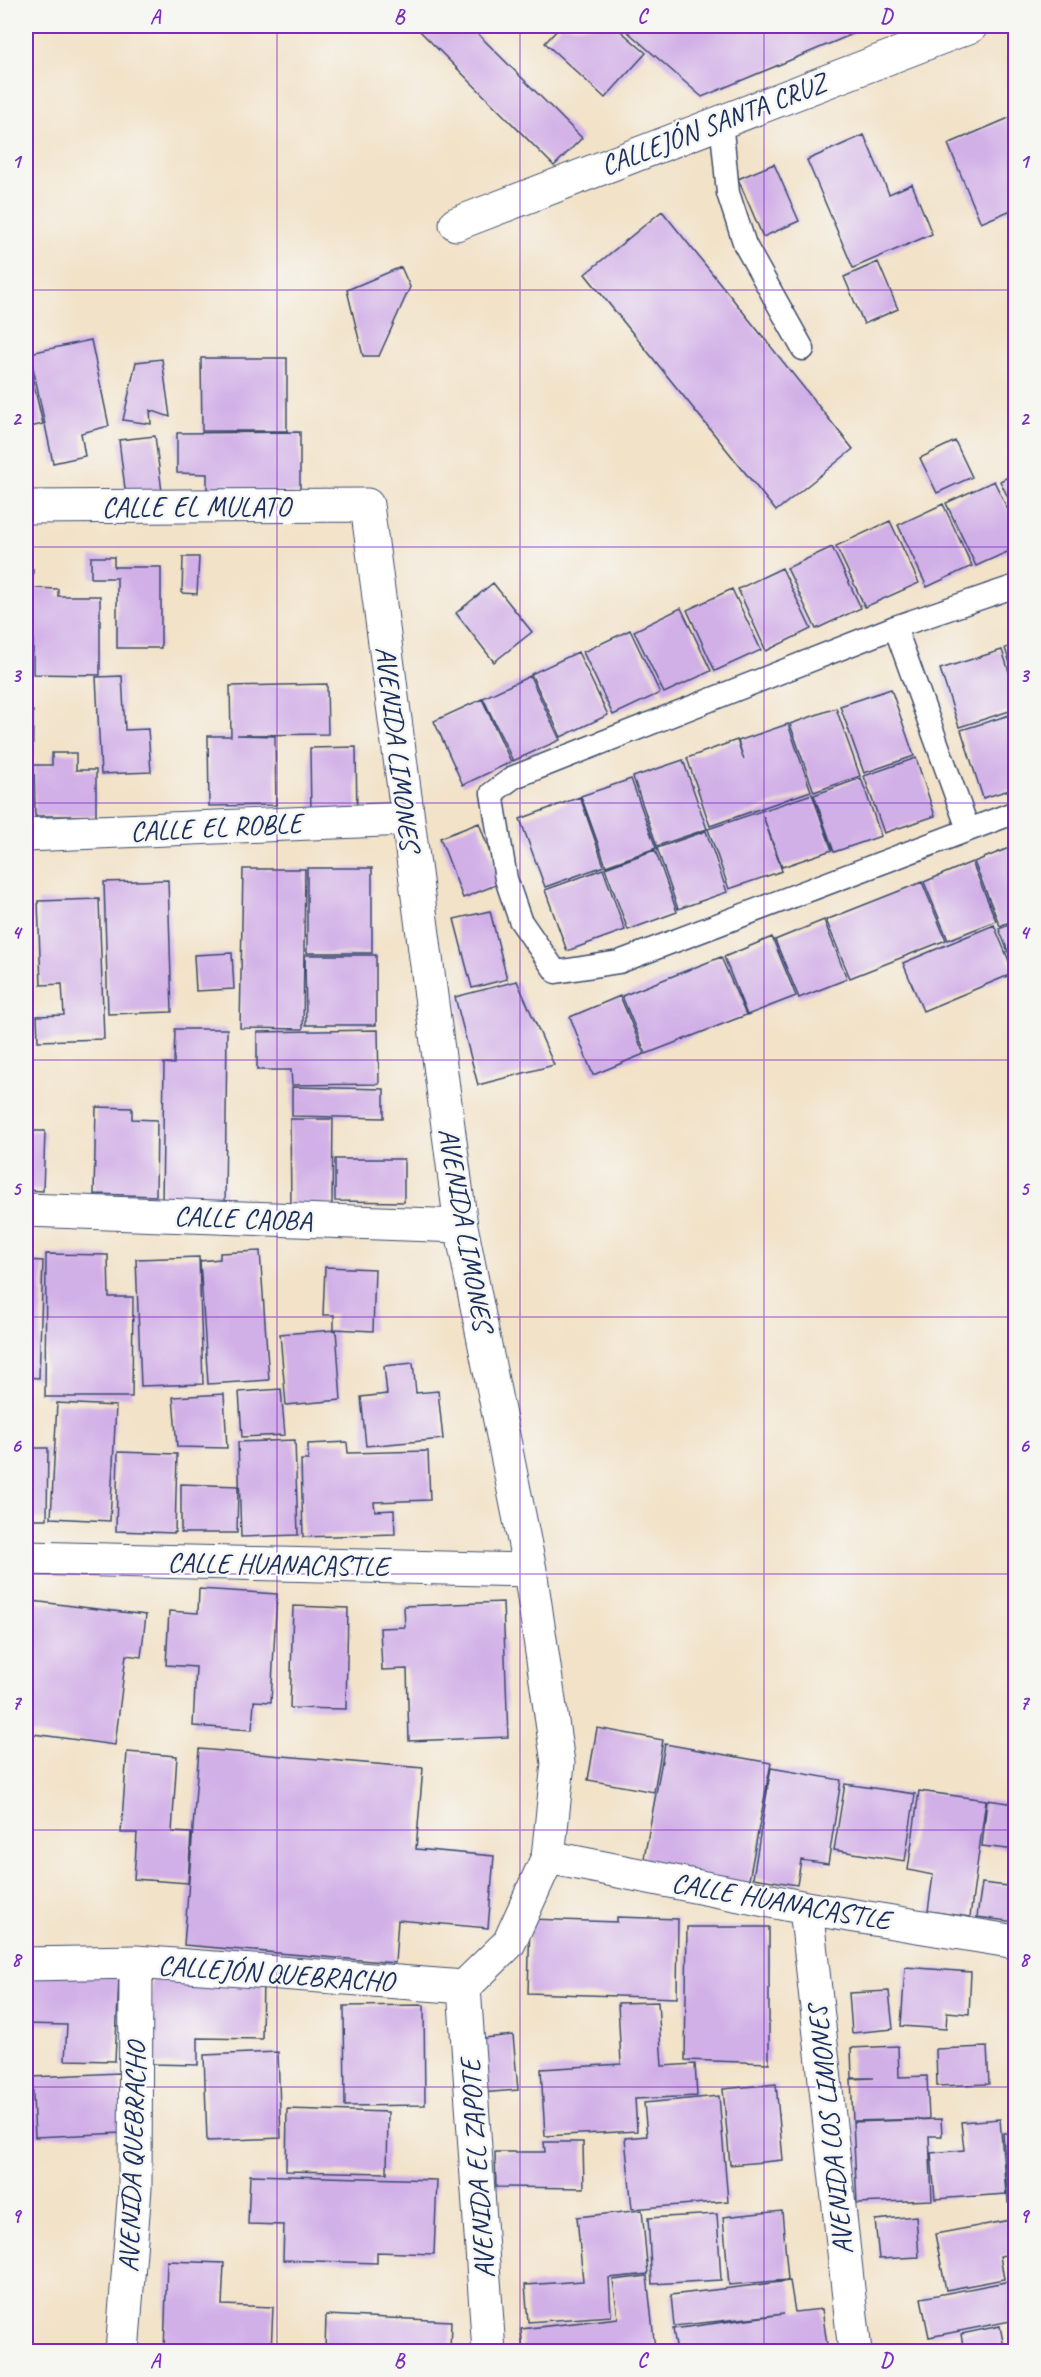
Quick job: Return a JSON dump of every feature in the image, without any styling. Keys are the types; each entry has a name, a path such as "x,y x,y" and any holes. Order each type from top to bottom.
{"street":[{"name":"CALLEJÓN SANTA CRUZ","path":"456,224 721,120 971,26"},
{"name":"CALLE EL MULATO","path":"26,507 367,505"},
{"name":"AVENIDA LIMONES","path":"367,505 406,819 461,1226 530,1570 558,1763 548,1857 509,1943 464,1987"},
{"name":"CALLE EL ROBLE","path":"26,835 406,819"},
{"name":"CALLE CAOBA","path":"26,1210 461,1226"},
{"name":"CALLE HUANACASTLE","path":"26,1558 530,1570"},
{"name":"CALLE HUANACASTLE","path":"548,1857 806,1908 1016,1942"},
{"name":"AVENIDA LOS LIMONES","path":"806,1908 855,2352"},
{"name":"CALLEJÓN QUEBRACHO","path":"26,1964 136,1962 464,1987"},
{"name":"AVENIDA QUEBRACHO","path":"122,2352 135,2188 136,1962"},
{"name":"AVENIDA EL ZAPOTE","path":"464,1987 489,2352"}],"lane":[{"path":"721,120 728,193 746,245 803,349"},
{"path":"1016,586 895,627 514,777 492,793 506,879 520,920 556,972 619,962 1016,812"},
{"path":"895,627 968,829"}],"building":[{"path":"415,26 470,26 582,138 554,166"},
{"path":"561,26 615,26 646,53 605,98 545,43"},
{"path":"621,26 872,26 702,97"},
{"path":"1016,115 1016,208 981,223 948,144"},
{"path":"864,135 889,194 912,184 932,234 853,268 807,160"},
{"path":"774,164 799,221 763,237 738,179"},
{"path":"662,211 853,449 776,511 585,274"},
{"path":"878,262 898,309 864,324 844,277"},
{"path":"401,267 410,287 379,356 363,356 347,290"},
{"path":"91,340 109,426 81,433 85,456 53,463 30,353"},
{"path":"26,351 43,424 26,428"},
{"path":"201,358 287,358 287,431 202,431"},
{"path":"162,359 170,417 150,410 151,424 123,420 136,362"},
{"path":"300,432 300,493 207,493 207,474 177,473 177,433"},
{"path":"155,436 162,492 126,497 119,440"},
{"path":"955,441 972,477 937,493 920,458"},
{"path":"1016,473 1016,514 1000,481"},
{"path":"994,481 1016,526 1016,548 976,566 946,503"},
{"path":"943,504 972,566 927,587 898,525"},
{"path":"890,521 919,583 865,607 836,546"},
{"path":"832,547 861,608 816,629 787,568"},
{"path":"91,557 114,557 114,567 161,567 161,648 117,648 117,578 91,578"},
{"path":"183,557 199,557 197,594 182,593"},
{"path":"782,568 811,629 766,651 738,589"},
{"path":"26,570 33,570 30,643 26,643"},
{"path":"493,583 532,632 494,662 456,613"},
{"path":"33,588 58,589 58,596 100,596 100,675 33,674"},
{"path":"732,589 761,650 715,671 687,610"},
{"path":"681,608 711,671 664,693 634,631"},
{"path":"630,630 660,693 613,715 583,652"},
{"path":"1016,645 1016,679 1015,679 1005,648"},
{"path":"1002,650 1016,693 1016,709 959,727 940,669"},
{"path":"578,652 608,715 561,737 531,674"},
{"path":"122,676 125,730 148,729 151,772 101,774 96,677"},
{"path":"530,676 560,740 513,761 483,698"},
{"path":"327,684 328,734 237,735 275,736 276,805 209,806 208,736 231,736 230,686"},
{"path":"891,689 914,756 864,773 840,706"},
{"path":"482,699 511,762 463,785 434,721"},
{"path":"836,708 860,776 814,792 790,724"},
{"path":"26,710 33,711 32,813 26,813"},
{"path":"1016,713 1016,788 983,798 961,730"},
{"path":"788,724 811,791 710,826 687,758 737,740 744,760 738,741"},
{"path":"356,747 357,817 311,817 310,748"},
{"path":"52,753 76,753 76,770 96,770 96,816 35,816 34,765 52,765"},
{"path":"916,758 935,816 884,833 864,776"},
{"path":"683,760 707,829 657,846 633,777"},
{"path":"861,778 881,836 834,852 814,795"},
{"path":"631,779 656,848 606,866 581,796"},
{"path":"812,794 832,850 782,867 763,816 782,871 729,889 708,829"},
{"path":"580,797 604,866 545,887 520,819"},
{"path":"479,823 501,883 463,898 440,838"},
{"path":"706,831 727,892 678,909 657,848"},
{"path":"1009,848 1016,863 1016,919 1000,926 974,862"},
{"path":"655,850 677,912 628,930 605,868"},
{"path":"972,862 996,921 948,940 924,882"},
{"path":"307,868 372,868 372,953 307,953"},
{"path":"243,869 305,869 303,1029 240,1028"},
{"path":"603,869 625,930 567,951 545,890"},
{"path":"168,880 172,1012 108,1014 104,882"},
{"path":"922,882 946,940 850,978 826,920"},
{"path":"99,899 104,1039 38,1041 37,1016 64,1015 62,984 41,985 38,901"},
{"path":"490,911 507,979 472,988 454,919"},
{"path":"824,920 847,979 799,998 775,940"},
{"path":"1016,922 1016,969 1015,969 999,929"},
{"path":"994,925 1014,973 923,1011 903,963"},
{"path":"772,937 796,996 747,1015 724,957"},
{"path":"232,953 234,989 196,991 194,955"},
{"path":"305,955 376,955 376,1025 306,1025"},
{"path":"721,957 746,1015 646,1054 622,996"},
{"path":"517,981 554,1065 478,1085 455,997"},
{"path":"27,991 28,1011 26,1011"},
{"path":"620,996 644,1054 593,1075 570,1017"},
{"path":"175,1029 227,1029 225,1205 162,1204 164,1063 174,1064"},
{"path":"378,1030 379,1084 292,1085 291,1070 257,1070 257,1032"},
{"path":"292,1087 384,1089 384,1118 292,1116"},
{"path":"96,1107 132,1108 132,1119 157,1120 156,1196 94,1194"},
{"path":"290,1119 333,1119 332,1205 291,1205"},
{"path":"26,1131 45,1131 43,1191 26,1190"},
{"path":"335,1159 404,1159 404,1202 335,1201"},
{"path":"260,1251 269,1380 208,1384 200,1261 220,1259 220,1253"},
{"path":"46,1254 108,1255 109,1297 133,1297 132,1397 45,1397"},
{"path":"199,1257 203,1384 141,1386 136,1259"},
{"path":"26,1260 43,1261 39,1378 26,1377"},
{"path":"325,1267 375,1269 373,1331 334,1329 334,1315 323,1315"},
{"path":"336,1330 341,1400 286,1405 280,1334"},
{"path":"413,1363 416,1393 438,1391 443,1439 366,1446 361,1397 387,1394 384,1366"},
{"path":"281,1389 285,1435 242,1437 239,1392"},
{"path":"224,1394 227,1448 177,1447 173,1397"},
{"path":"57,1403 116,1406 110,1521 51,1518"},
{"path":"295,1440 298,1535 241,1537 238,1442"},
{"path":"347,1442 348,1453 428,1451 430,1500 374,1502 375,1511 394,1510 395,1534 303,1537 301,1460 308,1460 308,1444"},
{"path":"26,1448 48,1448 47,1519 26,1519"},
{"path":"118,1452 177,1454 175,1533 116,1531"},
{"path":"181,1484 238,1486 237,1533 181,1533"},
{"path":"199,1589 277,1594 271,1702 254,1701 252,1730 193,1726 196,1667 166,1665 169,1611 198,1613"},
{"path":"32,1601 146,1615 141,1657 126,1655 115,1745 26,1733 26,1653"},
{"path":"503,1602 508,1737 409,1741 407,1669 382,1670 380,1628 405,1627 404,1606"},
{"path":"293,1606 348,1608 346,1709 290,1708"},
{"path":"597,1728 663,1740 654,1792 588,1780"},
{"path":"665,1744 771,1763 748,1885 643,1864"},
{"path":"199,1749 423,1768 416,1849 494,1856 488,1928 398,1920 395,1963 184,1945"},
{"path":"127,1752 177,1756 172,1832 191,1833 188,1883 134,1879 137,1833 121,1833"},
{"path":"771,1768 841,1780 828,1864 801,1860 797,1885 753,1878"},
{"path":"845,1784 915,1794 905,1861 834,1850"},
{"path":"919,1791 986,1800 970,1917 928,1911 933,1875 908,1870"},
{"path":"987,1800 1016,1804 1016,1850 982,1846"},
{"path":"982,1883 1016,1887 1016,1922 977,1917"},
{"path":"617,1917 678,1919 677,1998 528,1993 530,1919 617,1922"},
{"path":"687,1927 769,1927 769,2063 685,2060"},
{"path":"905,1967 971,1972 969,2014 947,2012 946,2029 901,2026"},
{"path":"26,1973 119,1977 115,2061 65,2060 67,2025 26,2024"},
{"path":"152,1975 263,1976 262,2039 198,2038 198,2065 151,2064"},
{"path":"889,1991 893,2029 852,2033 849,1993"},
{"path":"658,2002 662,2066 695,2064 697,2096 635,2099 637,2131 545,2136 541,2069 621,2064 618,2003"},
{"path":"424,2005 425,2105 345,2106 344,2006"},
{"path":"1009,2021 1016,2021 1016,2053 1010,2053"},
{"path":"513,2035 518,2090 481,2093 475,2039"},
{"path":"898,2046 899,2077 927,2076 929,2119 853,2121 851,2079 874,2078 852,2078 851,2048"},
{"path":"987,2047 989,2084 937,2086 936,2049"},
{"path":"278,2052 281,2138 207,2141 204,2055"},
{"path":"119,2073 122,2133 35,2137 32,2077"},
{"path":"776,2084 783,2160 730,2165 723,2089"},
{"path":"719,2096 728,2201 632,2209 625,2138 647,2136 644,2103"},
{"path":"287,2109 388,2112 387,2173 286,2171"},
{"path":"941,2119 942,2136 929,2136 932,2200 857,2203 853,2122"},
{"path":"1000,2119 1006,2194 935,2199 931,2153 964,2150 961,2122"},
{"path":"1003,2133 1016,2133 1016,2202 1008,2203"},
{"path":"544,2142 583,2142 584,2188 496,2187 495,2152 545,2152"},
{"path":"250,2175 437,2180 434,2254 377,2252 377,2263 283,2260 284,2225 248,2224"},
{"path":"642,2210 648,2274 609,2278 611,2316 528,2322 525,2285 583,2281 577,2217"},
{"path":"782,2211 788,2280 729,2285 723,2217"},
{"path":"717,2214 721,2280 652,2284 648,2218"},
{"path":"916,2216 919,2257 879,2259 875,2220"},
{"path":"1016,2219 1016,2253 1000,2256 1004,2279 946,2290 935,2234"},
{"path":"167,2261 224,2263 222,2305 273,2307 271,2352 164,2352"},
{"path":"647,2276 655,2349 630,2352 523,2352 521,2329 618,2318 613,2280"},
{"path":"1016,2280 1016,2320 929,2337 921,2298"},
{"path":"790,2281 795,2312 822,2309 828,2352 677,2352 673,2329 784,2314 674,2326 671,2295"},
{"path":"326,2315 451,2321 450,2352 325,2352"},
{"path":"1000,2326 1005,2352 964,2352 961,2334"}]}
